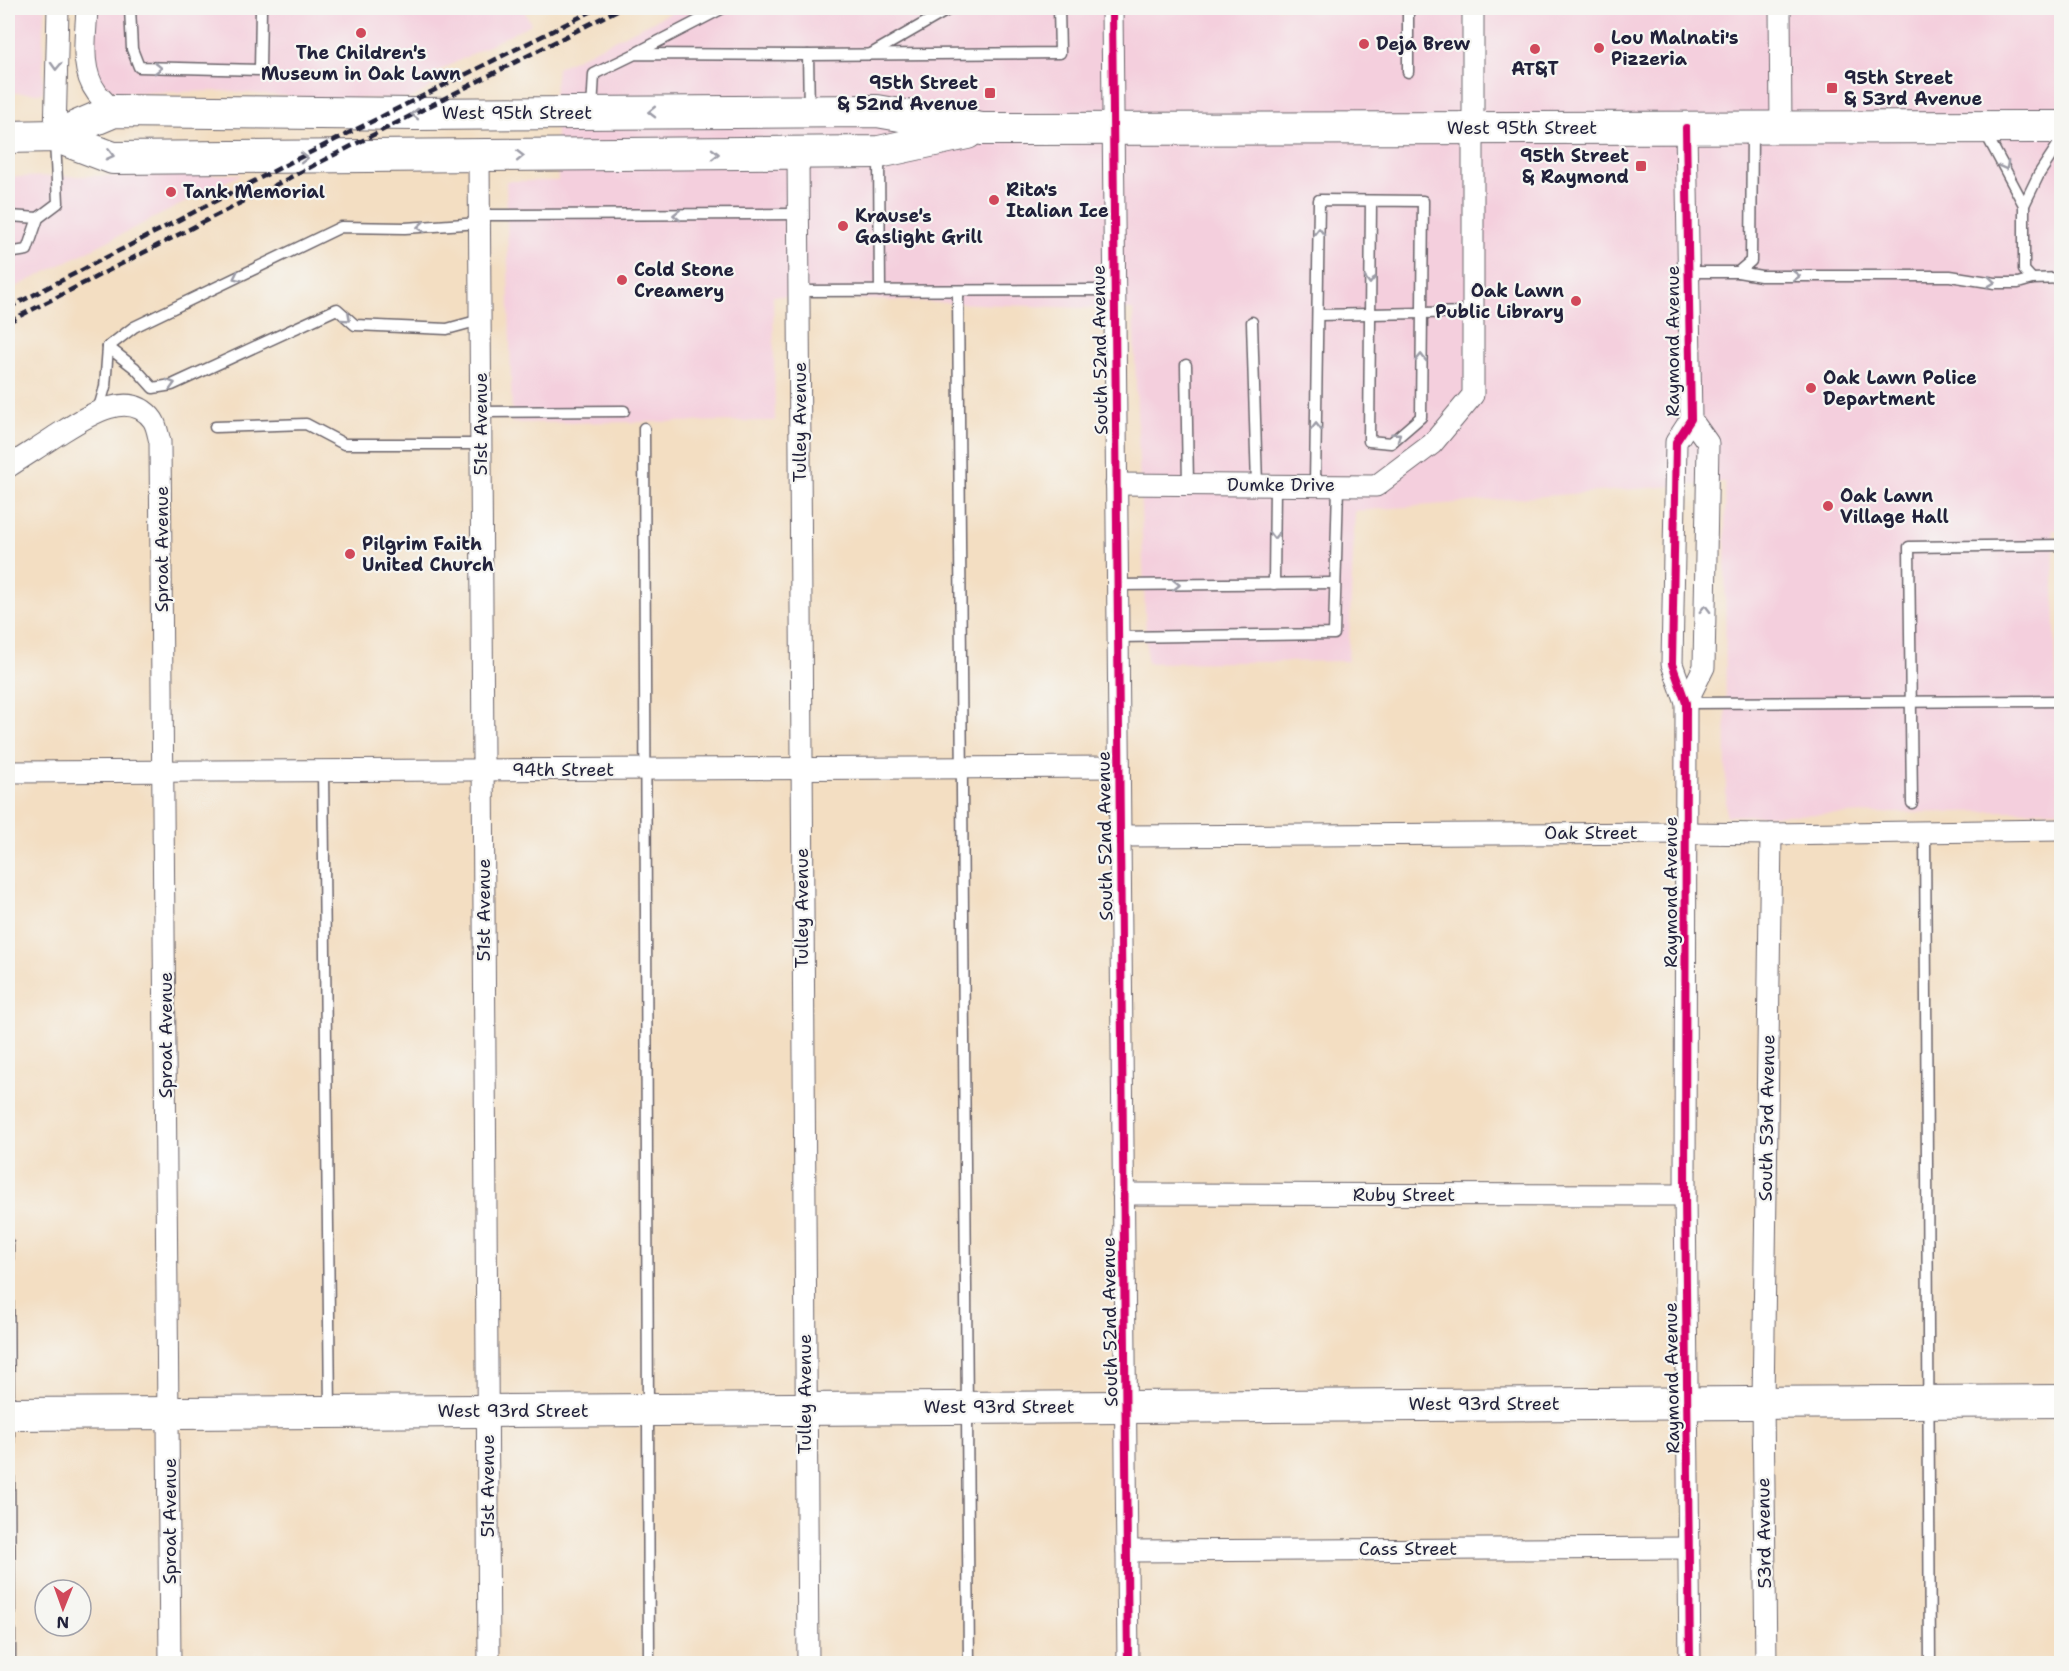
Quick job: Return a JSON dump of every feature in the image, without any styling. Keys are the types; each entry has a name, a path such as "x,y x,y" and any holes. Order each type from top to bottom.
{"main road":[{"name":"West 95th Street","path":"8,137 55,136 114,111 263,114 877,111 982,129 2061,127"},
{"name":"West 95th Street","path":"55,136 113,158 479,156 879,152 982,129"},
{"name":"West 93rd Street","path":"8,1414 2061,1401"}],"street":[{"path":"55,136 58,8"},
{"path":"87,8 85,48 88,73 96,93 114,111"},
{"name":"South 52nd Avenue","path":"1112,8 1128,1664"},
{"name":"Dumke Drive","path":"1116,484 1376,486 1432,444 1473,395 1473,8"},
{"path":"1766,128 1780,8"},
{"name":"Raymond Avenue","path":"1686,128 1691,420 1676,442 1672,664 1686,704 1685,1195 1690,1664"},
{"name":"Tulley Avenue","path":"798,153 808,1664"},
{"name":"51st Avenue","path":"479,156 489,1664"},
{"name":"Sproat Avenue","path":"98,411 114,406 129,406 145,412 154,422 160,442 170,1664"},
{"path":"8,467 98,411"},
{"name":"Raymond Avenue","path":"1686,704 1704,667 1708,443 1691,420"},
{"name":"94th Street","path":"8,772 1119,767"},
{"name":"Oak Street","path":"1120,836 1686,832 1771,834 2061,830"},
{"name":"South 53rd Avenue","path":"1763,1403 1771,834"},
{"name":"Ruby Street","path":"1123,1194 1685,1195"},
{"name":"53rd Avenue","path":"1763,1403 1766,1664"},
{"name":"Cass Street","path":"1127,1551 1689,1548"}],"lane":[{"path":"130,8 132,50 140,67 260,69 261,8"},
{"path":"592,113 594,74 723,8"},
{"path":"869,55 951,8"},
{"path":"635,54 1060,53 1059,8"},
{"path":"1408,8 1408,72"},
{"path":"808,55 808,111"},
{"path":"1982,127 2025,205"},
{"path":"1738,272 1752,261 1766,128"},
{"path":"8,253 27,250 38,218 58,203 55,136"},
{"path":"2032,279 2024,270 2025,205 2031,190 2061,139"},
{"path":"879,152 880,291"},
{"path":"1315,485 1319,200 1423,201 1421,417 1391,443 1369,441 1371,201"},
{"path":"98,411 105,387 108,347 134,327 341,227 405,228 479,219 799,214"},
{"path":"8,218 10,216 38,218"},
{"path":"1689,272 1738,272 1761,276 1950,276 1995,284 2061,278"},
{"path":"799,291 1114,290"},
{"path":"958,291 969,1664"},
{"path":"108,347 135,368 153,388 172,385 337,309 355,325 447,328 480,320"},
{"path":"1318,315 1473,312"},
{"path":"1252,322 1274,584"},
{"path":"1186,365 1188,484"},
{"path":"481,412 624,411"},
{"path":"215,427 306,424 344,444 481,444"},
{"path":"644,428 649,1664"},
{"path":"1118,637 1334,634 1338,486"},
{"path":"1912,802 1909,547 2061,545"},
{"path":"1117,585 1335,583"},
{"path":"1686,704 2061,701"},
{"path":"323,771 330,1412"},
{"path":"1925,831 1930,1664"},
{"path":"8,1244 10,1664"}],"shaded area":[{"path":"8,8 46,8 43,28 43,93 8,93"},
{"path":"95,8 523,8 531,24 419,81 440,81 411,99 318,99 222,91 126,93 114,92 98,82 91,65"},
{"path":"680,8 2061,8 2062,530 2053,530 2059,810 1726,816 1725,482 1355,511 1348,661 1147,663 1133,310 773,296 775,421 512,423 506,181 558,181 554,95 557,68"},
{"path":"242,174 8,291 8,177"}],"railway":[{"path":"8,308 299,158 598,8"},
{"path":"8,322 621,8"}],"cycle path":[{"path":"1112,8 1128,1664"},
{"path":"1686,128 1691,419 1676,442 1672,664 1686,703 1685,1195 1690,1664"}],"place":[{"name":"The Children's Museum in Oak Lawn","path":"361,33"},
{"name":"Deja Brew","path":"1364,44"},
{"name":"Lou Malnati's Pizzeria","path":"1599,48"},
{"name":"AT&T","path":"1535,49"},
{"name":"95th Street & 53rd Avenue","path":"1832,88"},
{"name":"95th Street & 52nd Avenue","path":"990,93"},
{"name":"95th Street & Raymond","path":"1641,166"},
{"name":"Tank Memorial","path":"171,192"},
{"name":"Rita's Italian Ice","path":"994,200"},
{"name":"Krause's Gaslight Grill","path":"843,226"},
{"name":"Cold Stone Creamery","path":"622,280"},
{"name":"Oak Lawn Public Library","path":"1576,301"},
{"name":"Oak Lawn Police Department","path":"1811,388"},
{"name":"Oak Lawn Village Hall","path":"1828,506"},
{"name":"Pilgrim Faith United Church","path":"350,554"}]}
